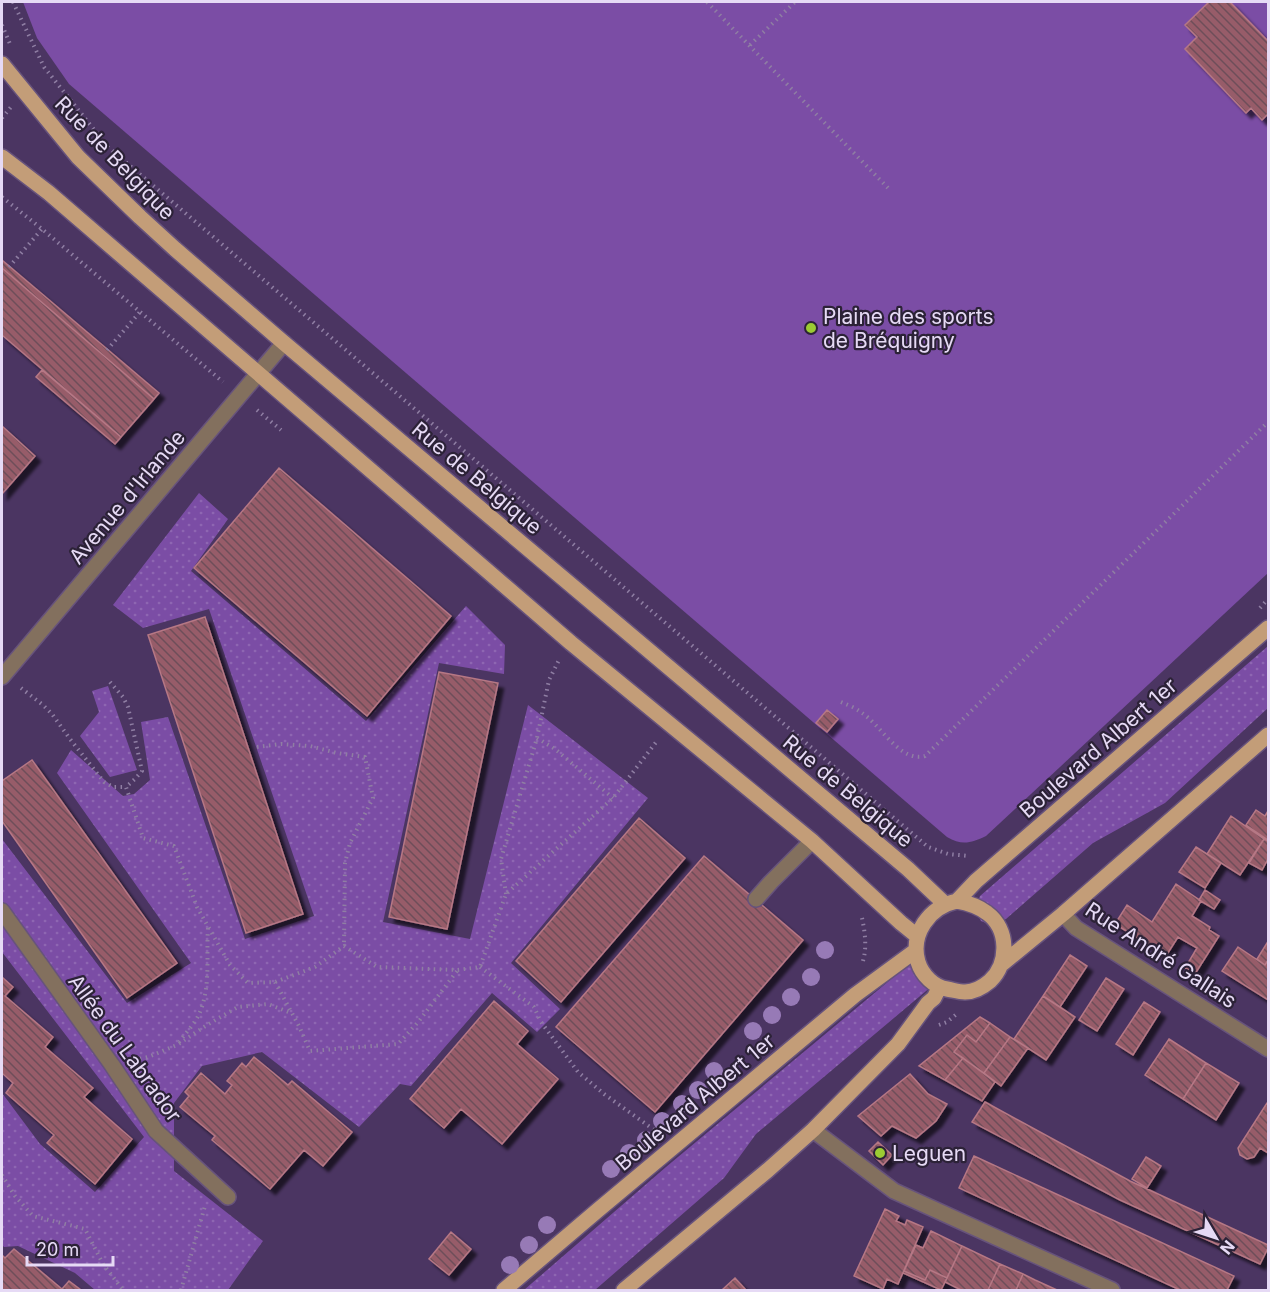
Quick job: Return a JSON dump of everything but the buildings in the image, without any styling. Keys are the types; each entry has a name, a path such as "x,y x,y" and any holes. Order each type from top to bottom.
{"main road":[{"name":"Rue de Belgique","path":"2,64 62,138 92,170 175,249 899,861 951,902"},
{"path":"2,157 49,193 571,643 812,841 901,923 916,943 919,966 927,979 939,988 966,992 980,988 997,974 1005,950 1003,936 998,923 988,913 976,906 951,902"},
{"name":"Boulevard Albert 1er","path":"504,1290 916,943 924,922 935,911 951,902 976,881 1269,628"},
{"path":"1002,963 1063,914 1269,735"},
{"path":"624,1290 813,1130 898,1044 934,998 939,988"}],"street":[{"name":"Avenue d'Irlande","path":"2,676 284,343"},
{"path":"756,899 812,841"},
{"name":"Allée du Labrador","path":"2,911 112,1065 156,1131 228,1197"},
{"name":"Rue André Gallais","path":"1063,914 1076,928 1269,1050"},
{"path":"813,1130 894,1191 1112,1290"}],"path":[{"path":"13,2 44,67 108,147 928,847 948,854 968,857 977,849"},
{"path":"707,2 888,188"},
{"path":"750,45 795,2"},
{"path":"2,197 281,430"},
{"path":"9,267 42,229"},
{"path":"107,350 140,312"},
{"path":"841,702 863,713 908,755 919,758 925,756 1269,422"},
{"path":"1255,612 1269,599"},
{"path":"480,967 506,894 501,859 537,738 549,680 557,663 571,643"},
{"path":"2,676 52,714 104,782 113,787 126,787 142,771 128,707 110,682"},
{"path":"506,894 613,798 671,725"},
{"path":"537,738 555,749 613,798"},
{"path":"257,747 281,744 310,746 365,757 373,798 350,843 345,864 344,946"},
{"path":"126,787 143,838 174,846 197,907 230,965 248,983 275,982 315,967 344,946"},
{"path":"855,995 866,952 861,910"},
{"path":"177,1045 200,1012 208,979 208,926"},
{"path":"344,946 377,967 458,970 480,967 534,1007 578,1072 604,1094 676,1145"},
{"path":"275,982 310,1051 398,1044 419,1021 458,970"},
{"path":"112,1065 148,1057 177,1045 238,1007 268,1004 292,1013"},
{"path":"2,1175 15,1196 33,1216 85,1229 103,1264 123,1290"},
{"path":"181,1290 211,1182"}],"shaded area":[{"name":"Plaine des sports de Bréquigny","path":"23,2 1268,2 1268,573 986,836 966,843 952,840 69,84 37,38"},
{"path":"199,493 228,519 191,571 366,721 466,606 505,645 504,674 439,663 383,922 470,939 528,705 648,798 511,963 560,1009 537,1032 492,993 411,1086 400,1084 359,1127 262,1052 202,1066 174,1103 174,1171 263,1241 228,1290 95,1290 75,1273 18,1246 4,1247 2,1245 2,1093 40,1144 95,1192 144,1137 2,952 2,839 127,1003 191,963 57,773 71,750 123,796 134,794 150,780 141,722 168,717 245,939 314,916 209,609 143,628 113,605"},
{"path":"1268,646 1268,708 1165,803 1093,843 1006,919 991,925 981,921 975,909 980,896"},
{"path":"108,686 137,770 110,777 80,736 99,712 92,691"},
{"path":"914,960 932,986 756,1134 724,1178 595,1290 524,1290 666,1167"}],"place":[{"name":"Plaine des sports de Bréquigny","path":"811,328"},
{"name":"Leguen","path":"880,1153"}]}
